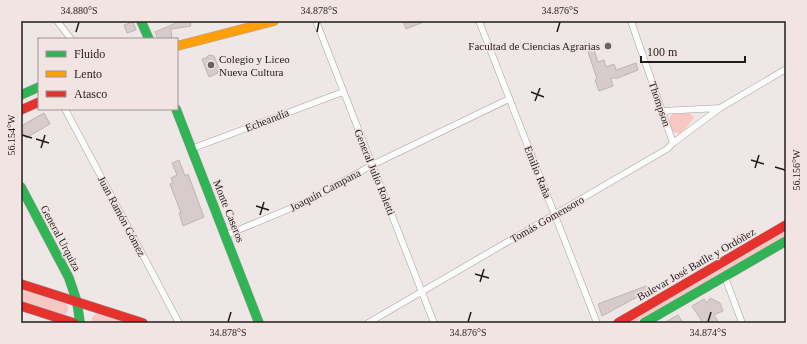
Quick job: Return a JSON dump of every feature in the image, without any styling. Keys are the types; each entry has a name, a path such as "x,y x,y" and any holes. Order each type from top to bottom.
{"street":[{"path":"57,21 70,38"},
{"path":"141,21 149,38"},
{"path":"178,46 274,21"},
{"name":"General Julio Roletti","path":"316,21 434,323"},
{"name":"Emilio Raña","path":"479,21 597,323"},
{"name":"Thompson","path":"630,21 673,143"},
{"name":"Tomás Gomensoro","path":"368,323 667,149 720,108 786,69"},
{"path":"21,95 38,87"},
{"name":"Echeandía","path":"191,149 343,92"},
{"name":"Joaquín Campana","path":"226,235 306,202 372,165 509,99"},
{"path":"21,110 38,102"},
{"name":"Tomás Gomensoro","path":"662,111 720,108"},
{"name":"Juan Ramón Gómez","path":"66,110 179,323"},
{"name":"Monte Caseros","path":"176,110 259,323"},
{"name":"General Urquiza","path":"21,187 69,278 77,302 80,323"},
{"name":"Bulevar José Batlle y Ordóñez","path":"618,323 786,225"},
{"path":"644,323 786,241"},
{"path":"725,277 742,323"},
{"path":"21,284 143,323"},
{"path":"21,306 74,323"}],"shaded area":[{"path":"689,113 694,118 686,128 679,134 673,132 670,125 672,114"},
{"path":"786,231 786,235 634,323 627,323"},
{"path":"21,289 66,304 68,306 68,311 65,315 63,315 21,302"},
{"path":"97,313 128,323 92,323 92,317"}],"building":[{"path":"174,21 190,21 191,26 171,29 172,38 158,38 155,32 174,24"},
{"path":"403,21 426,21 406,29"},
{"path":"133,22 136,30 127,33 124,25"},
{"path":"594,50 598,62 604,60 606,67 614,64 616,70 636,63 638,70 618,78 611,78 613,86 599,91 595,80 597,79 588,52"},
{"name":"Colegio y Liceo Nueva Cultura","path":"209,55 214,56 220,71 209,77 202,59"},
{"path":"44,113 50,124 26,138 21,126"},
{"path":"179,160 185,176 188,174 204,217 183,226 179,213 181,213 170,184 173,183 171,178 177,175 172,163"},
{"path":"646,286 648,291 602,316 598,304"},
{"path":"710,298 720,303 723,311 714,315 719,323 703,323 692,306 704,299 707,303"},
{"path":"678,315 683,323 664,323"}],"traffic: fast":[{"path":"141,21 149,38"},
{"path":"21,95 38,87"},
{"path":"176,110 259,323"},
{"path":"21,187 69,278 77,302 80,323"},
{"path":"644,323 786,241"}],"traffic: slow":[{"path":"178,46 274,21"}],"traffic: jam":[{"path":"21,110 38,102"},
{"path":"618,323 786,225"},
{"path":"21,284 143,323"},
{"path":"21,306 74,323"}],"place":[{"name":"Facultad de Ciencias Agrarias","path":"608,46"},
{"name":"Colegio y Liceo Nueva Cultura","path":"211,65"}]}
